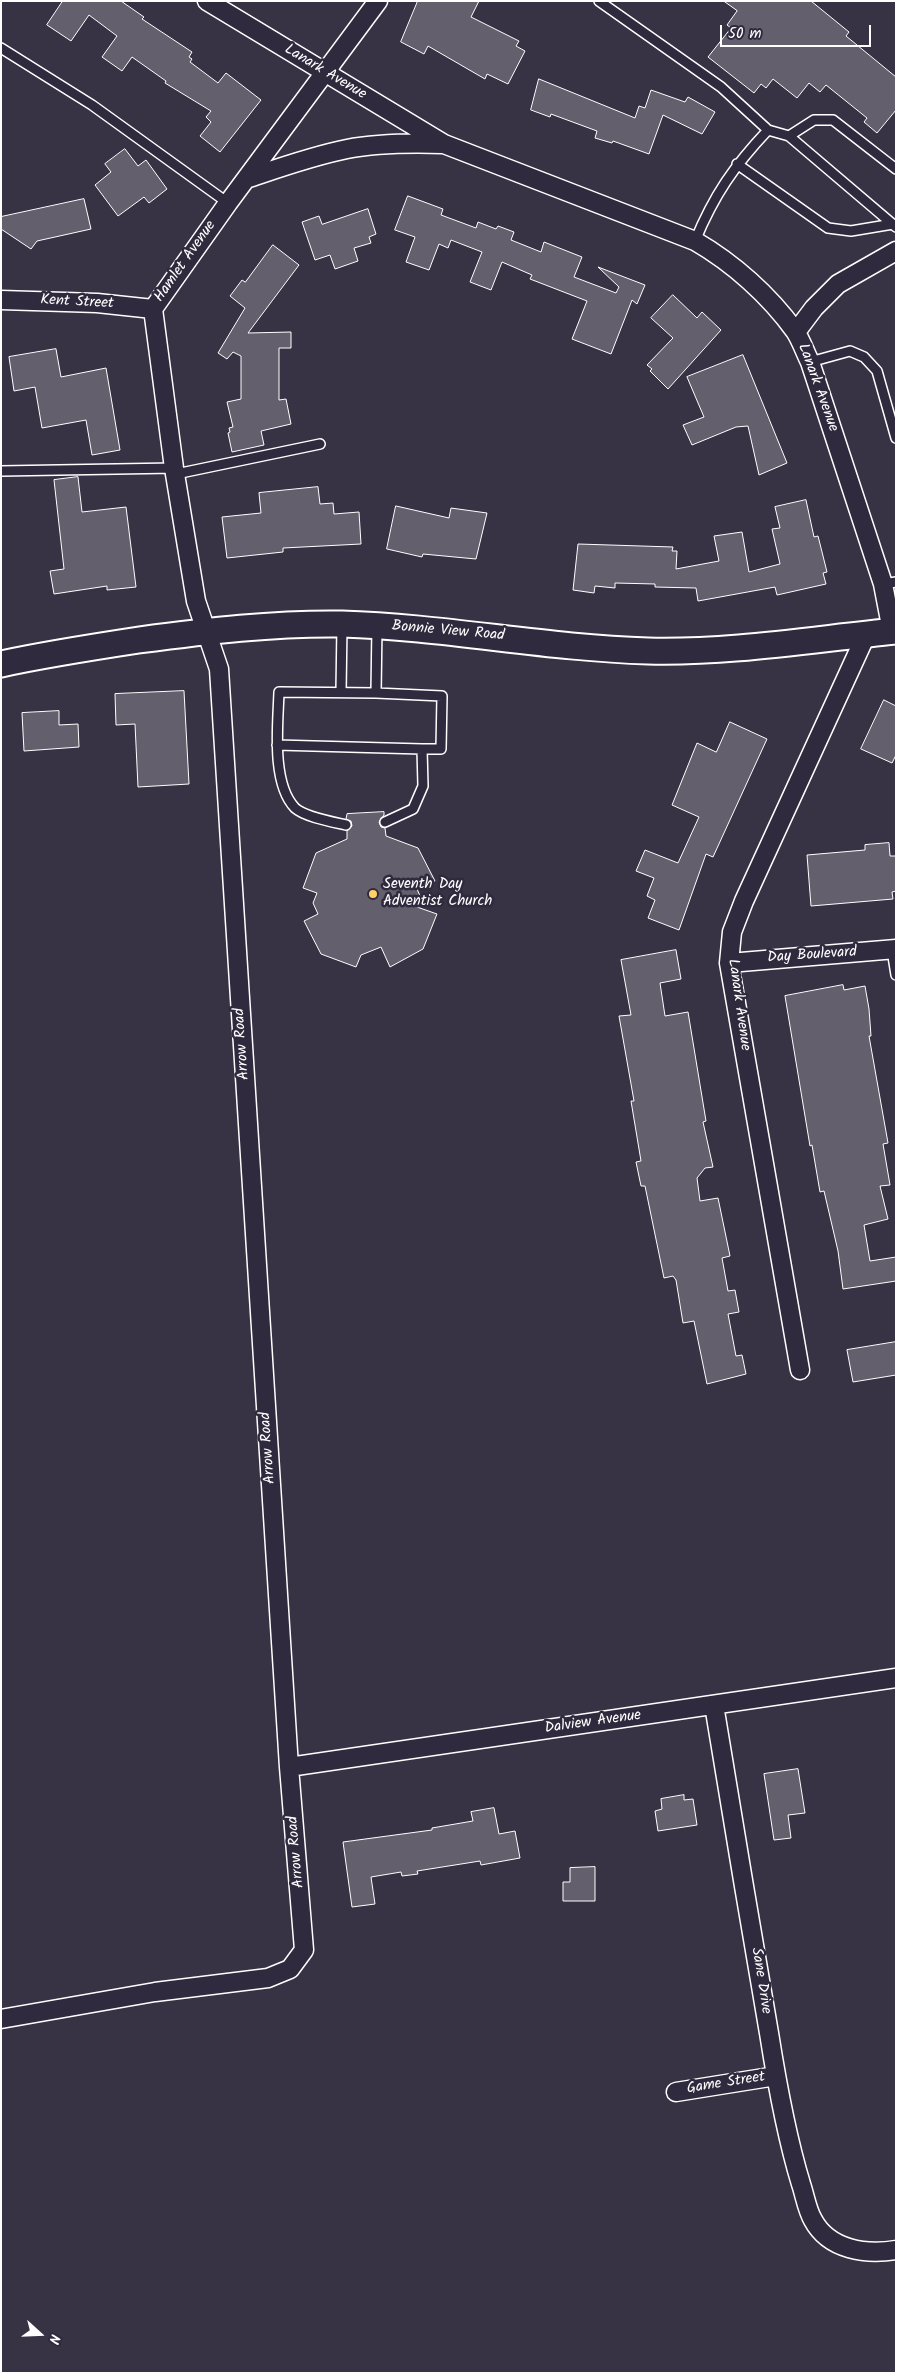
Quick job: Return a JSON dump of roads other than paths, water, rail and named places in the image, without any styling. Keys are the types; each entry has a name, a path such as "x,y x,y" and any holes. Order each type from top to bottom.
{"street":[{"name":"Lanark Avenue","path":"207,1 444,144 695,241 720,256 745,276 796,332 810,362 889,583 894,631"},
{"name":"Hamlet Avenue","path":"205,631 196,601 175,471 153,310 228,203 378,1"},
{"name":"Lanark Avenue","path":"246,179 347,149 410,143 444,144"},
{"path":"796,332 814,308 838,284 896,251"},
{"name":"Kent Street","path":"1,300 97,303 153,310"},
{"name":"Bonnie View Road","path":"1,664 47,654 205,631 288,624 377,626 496,636 584,648 650,651 711,650 894,631"},
{"name":"Arrow Road","path":"1,2019 155,1992 268,1978 290,1969 304,1950 290,1767 219,678 218,668 205,631"},
{"name":"Lanark Avenue","path":"800,1370 728,963 732,932 744,901 866,635"},
{"name":"Day Boulevard","path":"728,963 894,950"},
{"name":"Dalview Avenue","path":"290,1767 896,1678"},
{"name":"Sane Drive","path":"714,1705 788,2142 812,2220 824,2235 854,2250 876,2253 896,2250"},
{"name":"Game Street","path":"676,2092 776,2076"}],"lane":[{"path":"599,1 721,87 768,130 789,136 894,225"},
{"path":"1,48 92,105 228,203"},
{"path":"789,136 814,120 833,120 896,169"},
{"path":"695,241 709,206 737,164 768,130"},
{"path":"737,164 828,228 851,231 894,225"},
{"path":"810,362 850,351 864,357 877,371 896,438"},
{"path":"1,471 175,471 320,444"},
{"path":"341,692 342,624"},
{"path":"376,693 377,626"},
{"path":"277,745 441,750 442,696 341,692 279,692 277,745 283,792 296,809 327,822 346,825"},
{"path":"384,822 413,808 422,786 422,749"},
{"path":"894,950 896,975"}],"place":[{"name":"Seventh Day Adventist Church","path":"373,894"}]}
